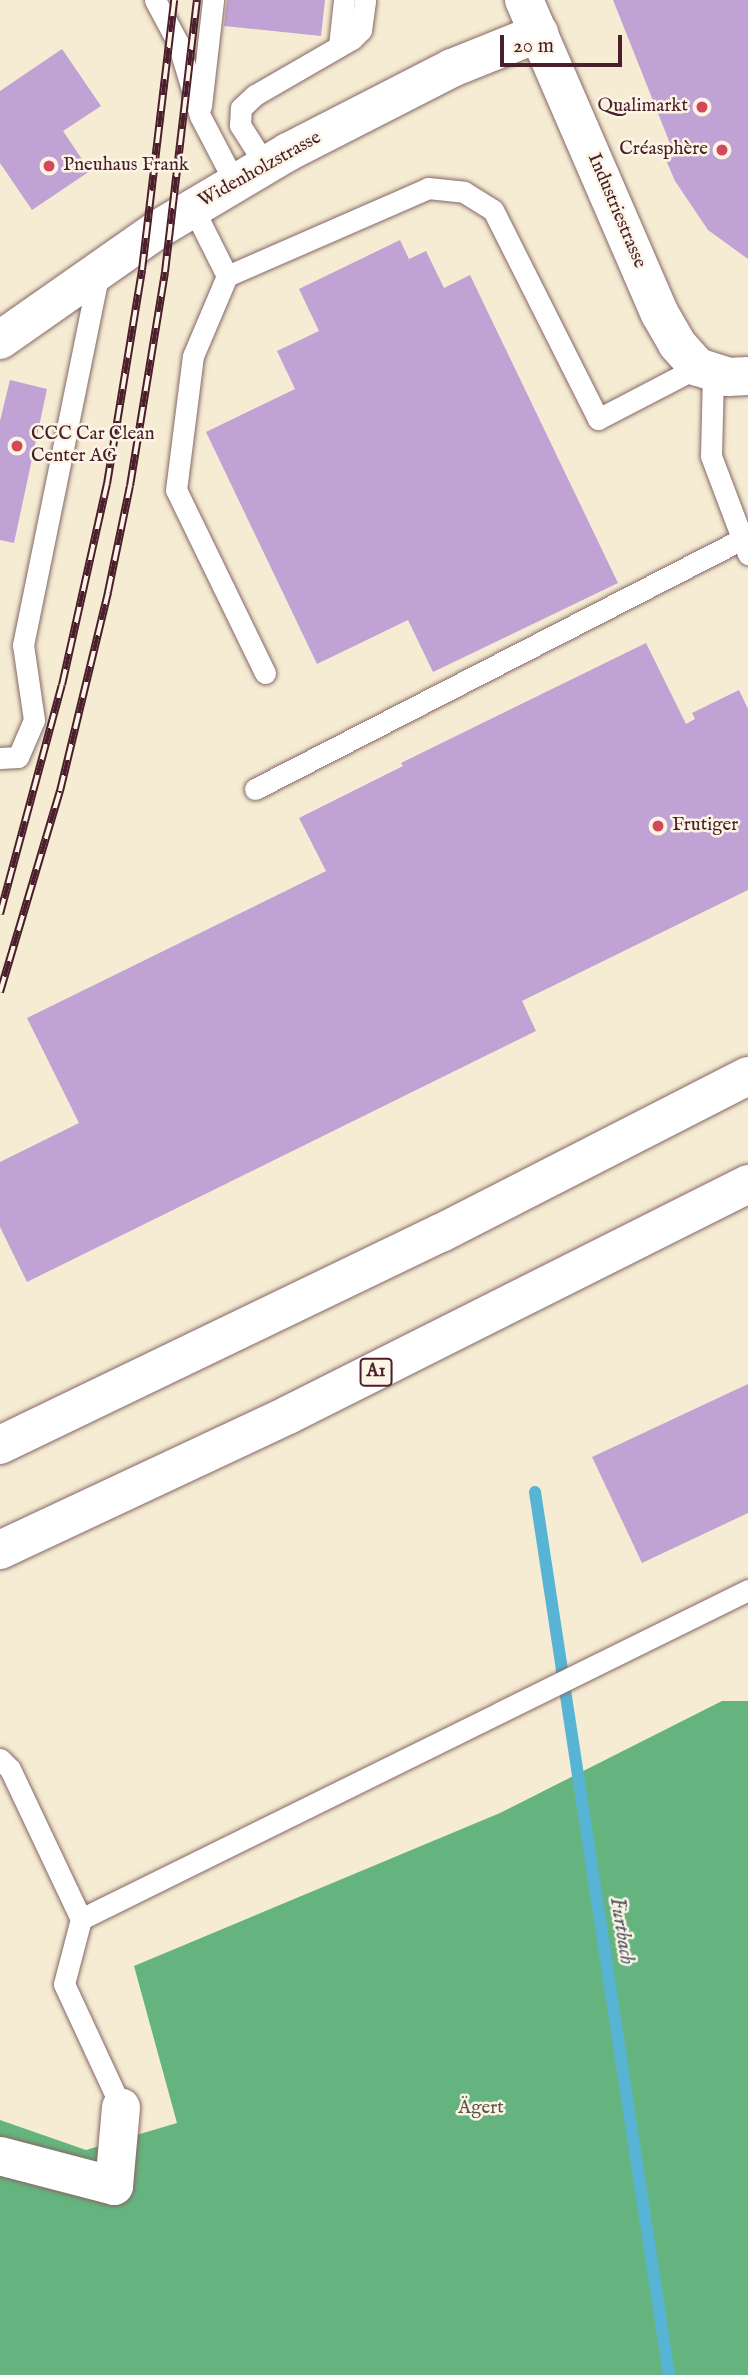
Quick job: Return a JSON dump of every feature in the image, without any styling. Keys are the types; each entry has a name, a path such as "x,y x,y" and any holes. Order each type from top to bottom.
{"main road":[{"name":"Widenholzstrasse","path":"0,340 100,267 193,208 453,68 532,17"},
{"name":"Industriestrasse","path":"532,17 660,314 677,344 719,372"},
{"path":"0,1445 442,1233 748,1076"},
{"name":"A1","path":"0,1550 300,1409 748,1184"},
{"path":"0,2156 114,2186 121,2107"}],"lane":[{"path":"155,0 178,43 200,116 251,175"},
{"path":"200,116 213,0"},
{"path":"339,46 344,0"},
{"path":"251,175 240,125 241,108 255,95 339,46 360,30 365,0"},
{"path":"255,789 745,546 710,456 719,372 598,419 492,210 464,192 428,188 227,276 193,356 176,490 265,673"},
{"path":"193,208 227,276"},
{"path":"0,758 18,757 34,720 23,645 100,267"},
{"path":"81,1919 748,1590"},
{"path":"0,1759 10,1769 81,1919 64,1984 121,2107"}],"green space":[{"name":"Ägert","path":"722,1701 748,1701 748,2375 0,2375 0,2120 86,2150 177,2123 134,1966 500,1813"}],"building":[{"path":"227,0 325,0 321,36 224,26"},
{"name":"Qualimarkt","path":"613,0 748,0 748,259 708,230 675,181 666,160 675,156"},
{"path":"62,49 101,106 63,131 90,171 32,210 0,163 0,91"},
{"path":"400,240 409,259 426,251 444,288 470,275 618,583 433,672 408,620 317,664 206,432 295,389 277,351 319,331 299,289"},
{"name":"CCC Car Clean Center AG","path":"10,380 47,389 14,543 0,540 0,421"},
{"path":"646,643 686,724 695,719 692,713 739,690 748,709 748,890 522,1001 536,1031 27,1282 0,1227 0,1162 79,1123 27,1018 326,871 299,818 403,766 401,763"},
{"path":"748,1384 748,1513 642,1563 592,1457"}],"waterway":[{"name":"Furtbach","path":"535,1492 669,2375"}],"railway":[{"path":"0,914 62,685 107,484 142,270 174,0"},
{"path":"0,992 60,791 108,592 130,486 165,272 197,0"}],"place":[{"name":"Qualimarkt","path":"702,107"},
{"name":"Créasphère","path":"722,150"},
{"name":"Pneuhaus Frank","path":"49,166"},
{"name":"CCC Car Clean Center AG","path":"17,446"},
{"name":"Frutiger","path":"658,826"}]}
